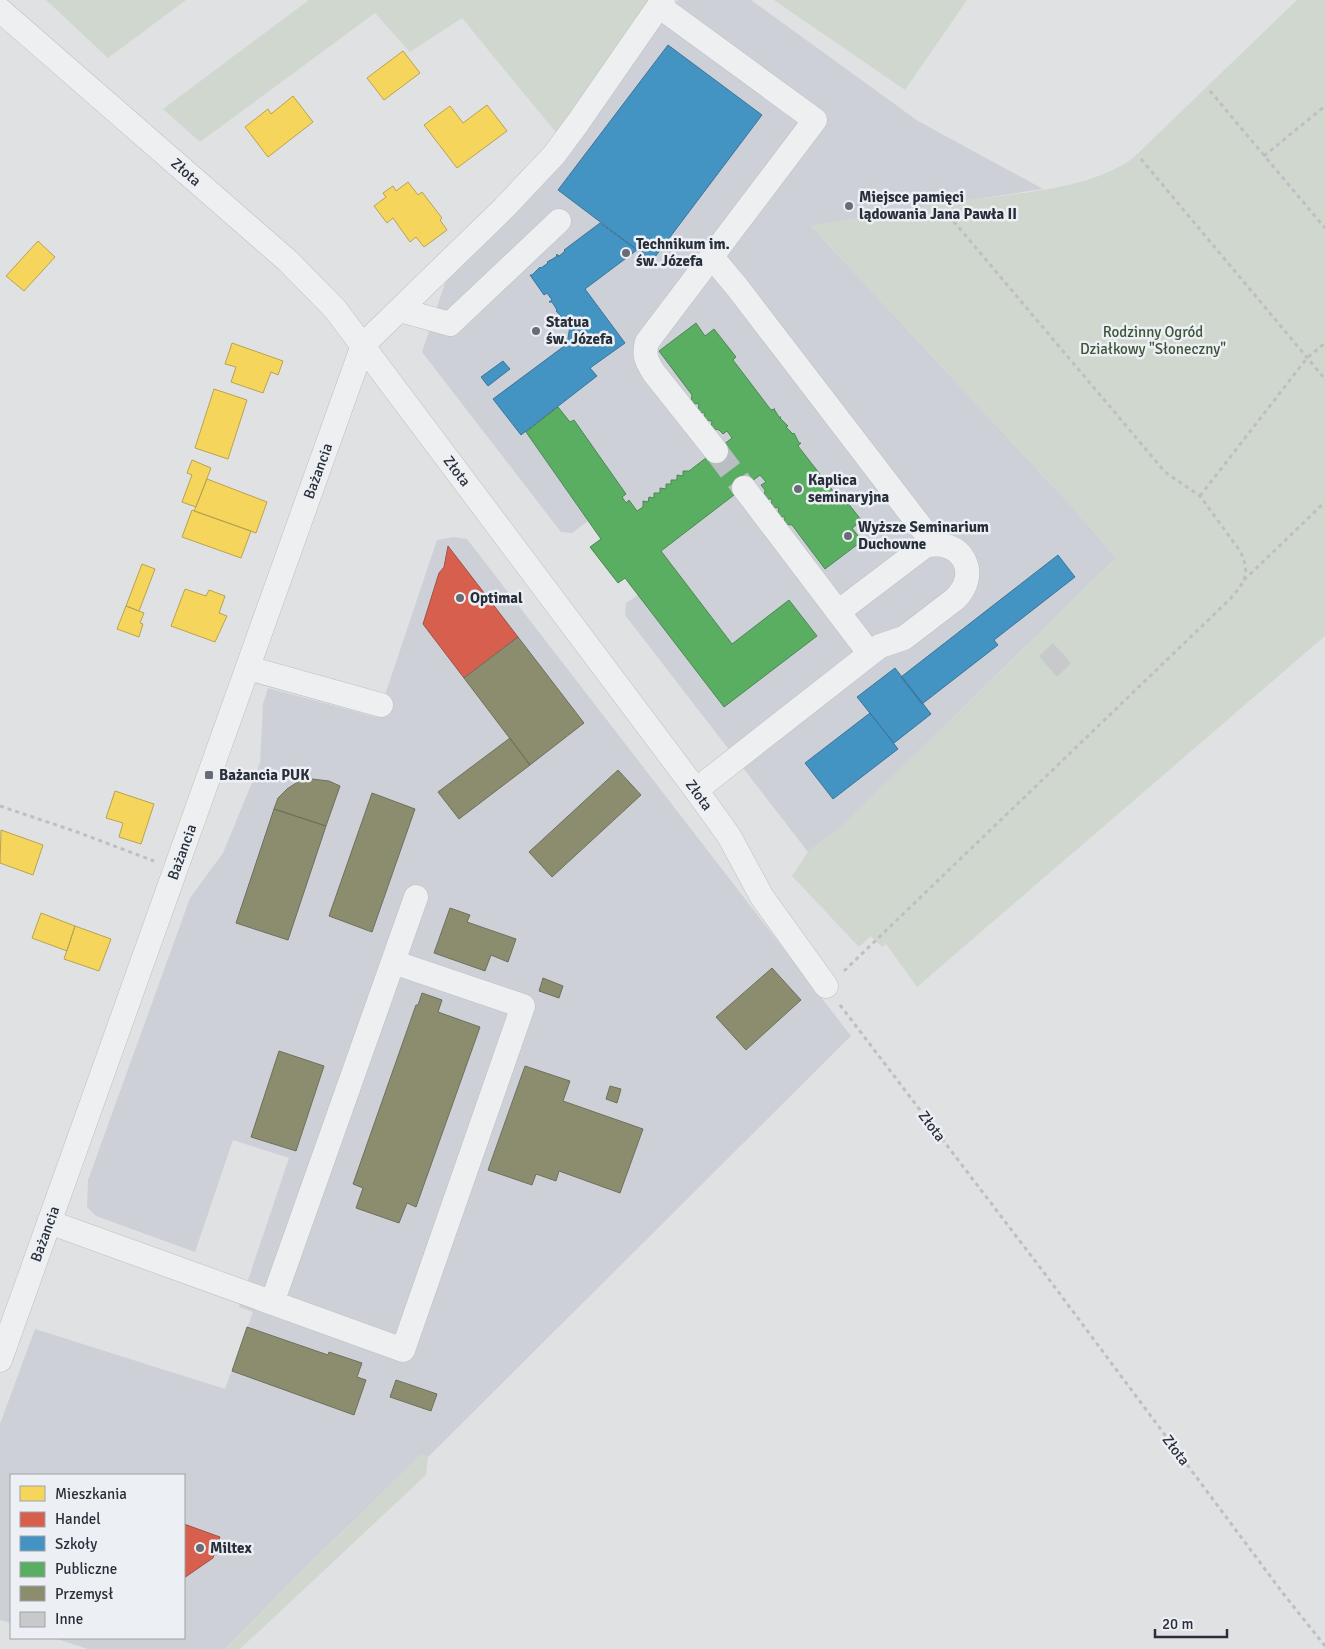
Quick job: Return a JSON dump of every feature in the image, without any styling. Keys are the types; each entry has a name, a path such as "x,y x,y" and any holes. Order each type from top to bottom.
{"street":[{"path":"364,345 504,208 554,155 578,124 661,3 815,120 647,342 644,350 646,359 654,373 716,451"},
{"name":"Złota","path":"0,10 288,261 336,309 696,790 728,836 762,898 826,986"},
{"path":"400,310 450,324 559,221"},
{"path":"712,256 934,544"},
{"name":"Bażancia","path":"0,1360 364,345"},
{"path":"744,488 870,654"},
{"path":"696,790 880,646 904,638 962,593 968,577 964,560 951,547 943,544 925,546 838,612"},
{"path":"248,668 381,705"},
{"path":"272,1303 416,897"},
{"path":"49,1222 403,1350 523,1006 393,962"}],"path":[{"path":"1210,91 1325,228"},
{"path":"1264,156 1325,106"},
{"path":"1141,159 1325,379"},
{"path":"944,210 1165,472 1200,496 1240,551 1246,566 1244,580"},
{"path":"1200,496 1307,358 1325,343"},
{"path":"826,986 876,941 1215,614 1239,589 1244,580 1325,502"},
{"path":"0,806 176,869"},
{"name":"Złota","path":"826,986 1045,1274 1276,1584 1325,1646"}],"shaded area":[{"path":"678,0 751,0 918,121 1043,189 811,226 1075,510 1116,558 839,829 808,852 625,615 626,603 638,595 625,578 618,583 590,547 601,539 588,521 572,533 561,532 422,352 446,280 556,169"},
{"path":"453,537 467,539 851,1036 428,1457 421,1455 225,1649 88,1649 57,1639 185,1639 185,1474 10,1474 10,1623 0,1620 0,1424 35,1329 225,1389 253,1312 239,1307 289,1158 233,1140 195,1252 96,1216 87,1207 88,1180 190,898 223,853 260,763 263,704 268,688 376,717 437,540"}],"green space":[{"path":"46,0 186,0 108,58"},
{"path":"309,0 652,0 558,135 462,18 410,52 375,13 200,142 163,109"},
{"path":"774,0 967,0 905,90"},
{"name":"Rodzinny Ogród Działkowy \"Słoneczny\"","path":"1297,0 1325,0 1325,636 917,987 886,944 882,947 871,936 859,947 792,876 808,852 839,829 1116,558 1075,510 811,226 953,202 1046,190 1070,185 1114,170 1132,159"},
{"path":"421,1455 428,1457 426,1475 240,1649 225,1649 311,1562"}],"building: Mieszkania":[{"path":"403,51 420,73 384,100 367,78"},
{"path":"293,96 313,122 268,157 245,127 268,109 271,114"},
{"path":"487,105 507,131 457,168 424,125 450,106 463,123"},
{"path":"408,182 418,195 422,192 442,218 440,220 447,230 424,247 416,237 410,242 393,218 387,223 374,206 386,197 383,193 393,186 396,191"},
{"path":"38,241 55,257 24,291 6,276"},
{"path":"232,343 283,361 278,375 271,372 263,393 231,382 236,367 225,364"},
{"path":"214,389 247,400 228,459 195,448"},
{"path":"192,460 211,468 196,507 182,502 192,475 187,473"},
{"path":"207,479 267,502 256,533 194,511"},
{"path":"192,510 251,531 241,558 182,537"},
{"path":"142,564 155,569 139,611 126,606"},
{"path":"185,589 206,596 209,590 225,596 219,613 227,616 215,642 171,626"},
{"path":"126,606 144,613 140,623 143,624 139,637 117,629"},
{"path":"115,791 154,804 141,844 119,837 123,823 106,818"},
{"path":"1,830 43,845 33,875 0,863"},
{"path":"41,913 75,926 67,951 32,938"},
{"path":"75,926 111,939 99,971 64,959"}],"building: Handel":[{"name":"Optimal","path":"448,546 518,637 464,678 423,624 439,573 444,567"},
{"name":"Miltex","path":"185,1524 220,1537 213,1558 185,1577"}],"building: Szkoły":[{"path":"668,45 762,115 652,261 558,190"},
{"path":"600,223 637,250 585,289 625,343 590,368 597,376 521,435 493,399 567,344 570,326 556,311 552,302 549,302 552,300 547,293 544,295 530,275 556,257 557,254 558,257 565,251 564,250"},
{"path":"503,361 510,369 488,386 481,377"},
{"path":"1058,555 1075,577 994,640 998,645 922,704 901,677"},
{"path":"895,668 931,714 894,743 857,697"},
{"path":"870,713 898,749 833,799 805,763"}],"building: Publiczne":[{"path":"696,323 705,336 714,329 736,357 733,360 771,410 774,409 788,426 786,427 794,433 799,443 801,443 798,446 837,496 840,493 862,521 852,528 862,541 825,569 792,525 784,524 785,517 777,516 779,508 771,507 772,499 764,499 765,490 761,485 766,482 760,475 661,551 732,644 789,600 817,636 724,707 625,578 618,583 590,547 601,539 526,432 558,407 570,422 574,420 626,494 622,497 626,503 629,500 637,511 643,507 643,501 648,502 649,497 654,498 654,493 660,493 660,488 666,489 666,484 671,484 671,480 677,480 677,475 683,476 683,471 689,471 732,438 727,431 723,434 719,430 711,428 712,421 704,420 705,413 698,412 699,404 691,403 692,395 659,351"}],"building: Przemysł":[{"path":"518,637 584,723 530,765 464,678"},
{"path":"510,738 530,765 459,819 438,792"},
{"path":"618,770 641,795 552,877 529,852"},
{"path":"312,779 329,781 340,786 326,826 274,809 278,798 287,789 299,781"},
{"path":"372,793 415,809 372,932 329,916"},
{"path":"274,809 326,826 288,940 236,923"},
{"path":"450,908 470,915 467,922 516,939 508,962 491,955 485,971 434,953"},
{"path":"772,968 801,1000 746,1050 716,1017"},
{"path":"543,978 563,986 559,998 539,991"},
{"path":"422,993 442,1000 438,1012 480,1027 416,1207 407,1203 399,1223 356,1208 363,1188 353,1184 416,1005 418,1005"},
{"path":"279,1051 324,1066 296,1151 251,1137"},
{"path":"525,1066 570,1081 563,1101 643,1129 620,1193 559,1171 556,1181 536,1174 532,1185 488,1170"},
{"path":"610,1086 621,1089 617,1103 606,1099"},
{"path":"247,1327 328,1355 329,1352 362,1363 357,1377 366,1380 354,1415 232,1371"},
{"path":"396,1380 437,1394 431,1411 390,1397"}],"building: Inne":[{"path":"1053,643 1071,663 1057,677 1039,656"}],"tunnel":[{"path":"716,451 744,488"}],"place":[{"name":"Miejsce pamięci lądowania Jana Pawła II","path":"849,206"},
{"name":"Technikum im. św. Józefa","path":"626,253"},
{"name":"Statua św. Józefa","path":"536,331"},
{"name":"Kaplica seminaryjna","path":"798,489"},
{"name":"Wyższe Seminarium Duchowne","path":"848,536"},
{"name":"Optimal","path":"460,598"},
{"name":"Bażancia PUK","path":"209,775"},
{"name":"Miltex","path":"200,1548"}]}
